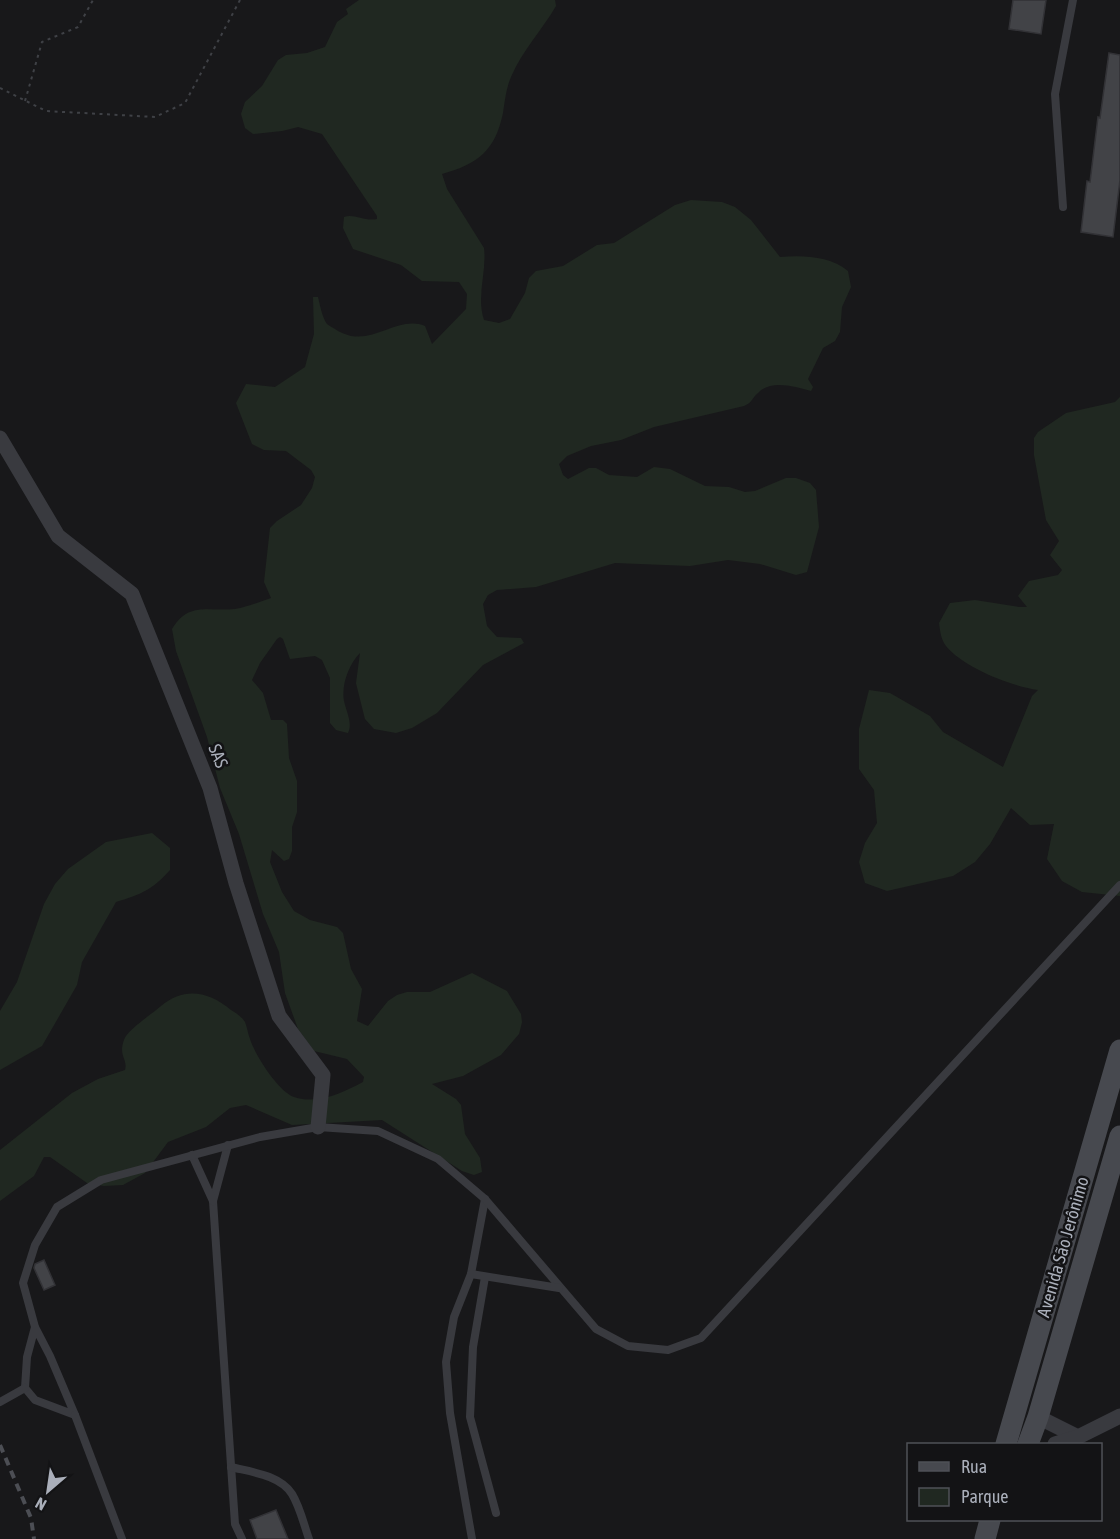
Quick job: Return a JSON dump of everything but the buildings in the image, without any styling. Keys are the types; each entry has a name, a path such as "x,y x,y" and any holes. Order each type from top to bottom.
{"street":[{"name":"SAS","path":"0,438 58,536 132,594 210,788 236,883 279,1016 323,1075 318,1127"},
{"name":"Avenida São Jerônimo","path":"1006,1443 1120,1050"},
{"name":"Avenida São Jerônimo","path":"1028,1443 1120,1136"},
{"path":"1020,1443 1025,1403 1025,1375"},
{"path":"1058,1443 1078,1437 1120,1416"},
{"path":"1038,1417 1078,1437"},
{"path":"985,1539 990,1521"}],"lane":[{"path":"1063,207 1055,94 1073,0"},
{"path":"122,1539 75,1415 35,1327 23,1283 34,1245 57,1207 101,1180 228,1145 318,1127 378,1131 438,1159 485,1199 596,1329 628,1346 668,1350 701,1338 1120,885"},
{"path":"228,1145 213,1201 231,1467 236,1524 242,1539"},
{"path":"192,1155 213,1201"},
{"path":"472,1539 450,1413 446,1362 454,1317 471,1274 485,1199"},
{"path":"471,1274 560,1288"},
{"path":"485,1277 473,1347 470,1417 496,1513"},
{"path":"35,1327 27,1357 24,1388 35,1400 75,1415"},
{"path":"0,1402 24,1388"},
{"path":"231,1467 266,1476 280,1482 292,1493 309,1539"}],"path":[{"path":"25,101 42,42 78,27 93,0"},
{"path":"0,88 46,111 156,117 185,104 240,0"}],"green space":[{"path":"359,0 555,0 556,6 511,77 500,126 490,146 466,166 442,174 447,189 484,248 481,302 484,320 499,323 510,319 525,293 529,278 536,271 563,266 597,245 614,243 675,205 691,200 722,202 735,207 751,220 780,257 825,259 848,271 851,287 842,307 840,332 835,341 823,348 808,379 813,387 811,391 783,385 770,386 763,389 744,406 654,427 621,440 591,446 567,456 559,464 563,475 568,479 589,468 596,468 609,475 637,477 654,467 670,469 705,486 729,487 745,492 755,491 786,478 796,478 810,483 816,490 819,527 807,572 796,575 760,564 728,560 690,566 615,563 536,587 497,590 488,595 483,604 487,626 497,637 521,638 524,643 483,665 437,713 412,728 396,733 374,729 365,719 356,683 360,653 349,669 344,688 343,695 349,721 348,733 336,730 330,723 330,678 322,660 315,656 290,659 283,639 280,637 260,663 252,680 263,693 271,720 283,720 287,724 289,758 297,781 297,812 292,827 292,851 289,859 284,861 272,850 270,862 282,892 294,911 310,920 337,927 343,933 351,969 362,989 357,1021 368,1026 388,1001 397,995 407,992 430,992 472,973 507,991 521,1014 519,1034 501,1055 463,1076 432,1084 456,1099 461,1105 465,1134 480,1158 482,1172 474,1175 462,1171 382,1120 292,1125 246,1105 230,1108 206,1127 168,1142 145,1173 123,1185 104,1186 87,1183 50,1157 44,1157 34,1176 0,1201 0,1150 72,1093 98,1079 125,1070 122,1045 126,1036 161,1006 178,996 205,995 241,1017 262,1063 281,1088 294,1097 321,1099 363,1082 364,1077 347,1059 314,1051 298,1029 285,993 279,952 263,914 239,834 220,788 207,737 176,651 172,629 178,620 192,611 235,609 271,598 264,582 270,528 301,505 312,488 315,477 311,470 286,451 264,450 252,444 236,403 246,384 275,387 305,367 314,334 313,297 318,297 327,324 347,335 359,337 414,324 425,326 432,344 466,309 467,294 459,282 422,281 401,265 353,249 343,228 344,217 352,216 373,220 377,219 377,216 322,134 298,127 253,134 245,128 241,114 245,102 262,86 278,60 286,55 307,53 325,47 337,22 348,14 346,9"},
{"path":"1120,397 1120,896 1082,892 1062,881 1047,859 1054,824 1030,825 1011,808 990,844 975,862 953,876 887,891 865,883 859,862 865,843 877,823 874,790 859,769 859,729 869,690 890,693 930,716 943,732 1003,767 1032,696 1038,690 1015,685 964,662 944,644 939,623 950,603 975,600 1027,607 1018,596 1029,581 1058,575 1062,570 1050,555 1059,541 1046,520 1034,455 1034,438 1038,432 1066,413 1115,402"},
{"path":"152,833 170,848 170,870 146,890 116,902 82,962 77,985 42,1046 0,1070 0,1011 17,982 44,904 55,884 68,869 106,842"}],"railway":[{"path":"0,1445 31,1518 34,1539"}]}
